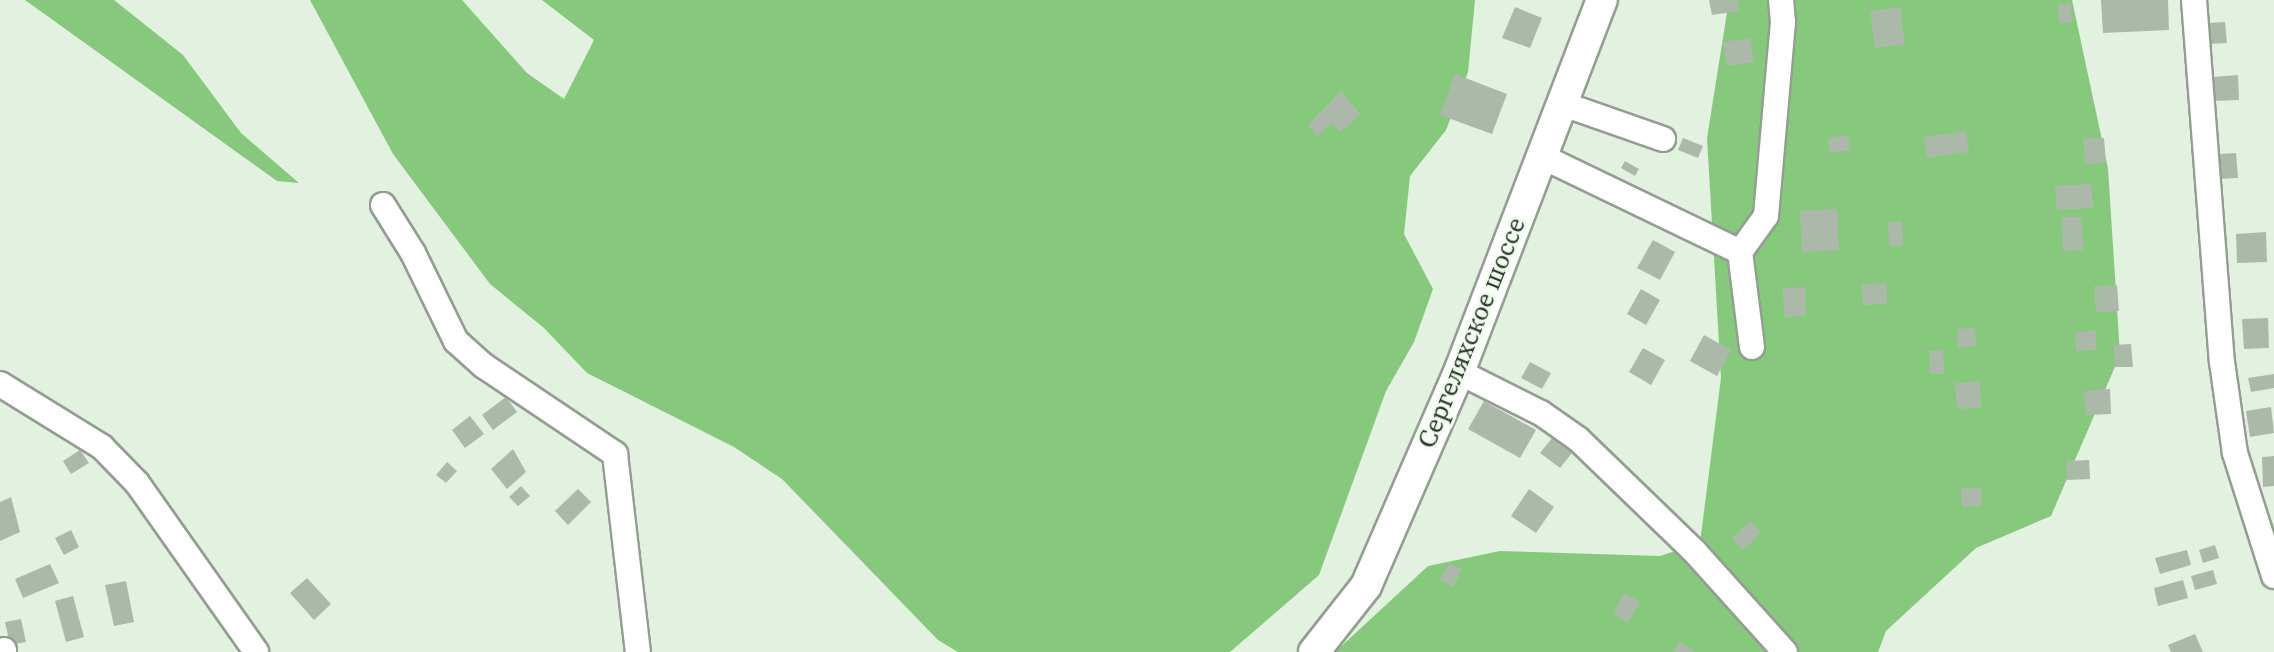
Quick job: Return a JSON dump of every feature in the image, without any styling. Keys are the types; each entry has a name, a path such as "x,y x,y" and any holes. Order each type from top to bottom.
{"main road":[{"name":"Сергеляхское шоссе","path":"1314,652 1366,586 1459,372 1602,0"}],"street":[{"path":"1752,347 1740,252 1766,216 1783,22 1781,0"},
{"path":"2194,0 2222,362 2235,453 2274,576"},
{"path":"1563,104 1663,139"},
{"path":"1543,157 1740,252"},
{"path":"383,205 413,253 456,341 484,366 615,454 638,652"},
{"path":"1459,372 1541,413 1578,439 1694,551 1785,652"},
{"path":"0,384 102,447 137,483 256,652"}],"green space":[{"path":"25,0 114,0 183,55 241,133 299,183 277,181"},
{"path":"310,0 462,0 527,73 564,99 594,40 542,0 1475,0 1468,72 1446,130 1410,176 1404,234 1433,289 1414,342 1386,391 1319,575 1230,652 958,652 938,640 782,479 734,447 587,373 544,328 490,284 393,154"},
{"path":"1729,0 2072,0 2108,168 2120,355 2051,516 1976,548 1886,631 1878,652 1335,652 1428,566 1500,551 1660,556 1700,543 1721,378 1707,138"}],"building":[{"path":"1709,0 1737,0 1739,11 1712,15"},
{"path":"2101,0 2168,0 2169,30 2103,33"},
{"path":"2071,3 2072,22 2059,23 2058,4"},
{"path":"1515,7 1542,18 1530,48 1502,38"},
{"path":"1900,7 1905,44 1875,48 1870,11"},
{"path":"2225,22 2227,43 2209,44 2208,23"},
{"path":"1750,38 1754,62 1727,66 1723,42"},
{"path":"1455,74 1507,94 1492,134 1440,115"},
{"path":"2238,75 2239,100 2214,101 2213,77"},
{"path":"1341,91 1361,115 1340,132 1333,123 1317,136 1308,125"},
{"path":"1966,131 1969,152 1927,158 1924,137"},
{"path":"1848,135 1850,150 1830,153 1828,138"},
{"path":"1683,138 1703,146 1698,158 1678,150"},
{"path":"2104,138 2106,163 2085,164 2083,139"},
{"path":"2236,153 2238,178 2220,179 2219,154"},
{"path":"1625,161 1639,169 1635,176 1621,168"},
{"path":"2091,184 2093,208 2057,210 2055,186"},
{"path":"1837,209 1839,250 1802,252 1800,211"},
{"path":"2062,217 2081,217 2083,250 2063,251"},
{"path":"1902,221 1903,246 1889,246 1888,222"},
{"path":"2266,232 2267,262 2237,263 2236,234"},
{"path":"1653,240 1675,252 1660,280 1637,268"},
{"path":"1886,283 1887,304 1863,305 1861,284"},
{"path":"2117,285 2119,311 2096,312 2094,286"},
{"path":"1805,287 1806,316 1784,317 1783,288"},
{"path":"1641,289 1660,300 1646,325 1627,314"},
{"path":"2268,318 2269,348 2244,349 2242,319"},
{"path":"1975,328 1976,346 1958,347 1957,329"},
{"path":"2096,331 2096,350 2076,351 2075,332"},
{"path":"1704,335 1731,350 1717,376 1690,361"},
{"path":"2131,344 2133,367 2115,367 2114,345"},
{"path":"1643,348 1665,360 1651,385 1629,372"},
{"path":"1943,350 1944,374 1930,374 1929,351"},
{"path":"1530,362 1551,373 1542,389 1521,378"},
{"path":"2274,374 2274,388 2251,392 2248,378"},
{"path":"1980,381 1981,408 1957,409 1955,383"},
{"path":"2110,389 2111,414 2086,415 2084,391"},
{"path":"506,397 517,412 493,430 482,415"},
{"path":"1484,401 1536,430 1520,458 1468,429"},
{"path":"2271,407 2274,433 2250,437 2246,411"},
{"path":"470,416 484,434 465,448 452,430"},
{"path":"1553,437 1572,453 1560,468 1540,453"},
{"path":"513,449 526,472 507,489 491,469"},
{"path":"80,450 89,463 71,474 63,461"},
{"path":"2274,456 2274,486 2263,487 2262,457"},
{"path":"2089,460 2090,479 2067,480 2066,461"},
{"path":"447,462 457,471 446,483 436,475"},
{"path":"521,486 530,496 518,506 509,497"},
{"path":"1981,487 1982,506 1962,507 1961,488"},
{"path":"578,489 591,502 568,525 555,511"},
{"path":"1529,489 1554,507 1536,533 1511,516"},
{"path":"11,497 20,532 0,541 0,502"},
{"path":"1750,521 1761,533 1743,550 1732,539"},
{"path":"71,530 79,547 64,555 55,538"},
{"path":"2215,545 2219,558 2203,563 2199,550"},
{"path":"2187,550 2191,565 2160,574 2155,558"},
{"path":"1449,563 1462,569 1453,587 1440,580"},
{"path":"50,564 59,583 23,598 15,579"},
{"path":"2213,570 2217,584 2195,590 2191,576"},
{"path":"307,578 331,604 314,620 290,593"},
{"path":"2183,580 2188,598 2158,606 2154,588"},
{"path":"126,581 134,622 114,626 105,585"},
{"path":"1624,593 1640,602 1628,623 1613,614"},
{"path":"73,596 84,637 66,642 55,601"},
{"path":"21,619 26,642 10,645 5,622"},
{"path":"2195,634 2203,652 2171,652 2168,645"},
{"path":"1680,641 1696,652 1672,652"}]}
